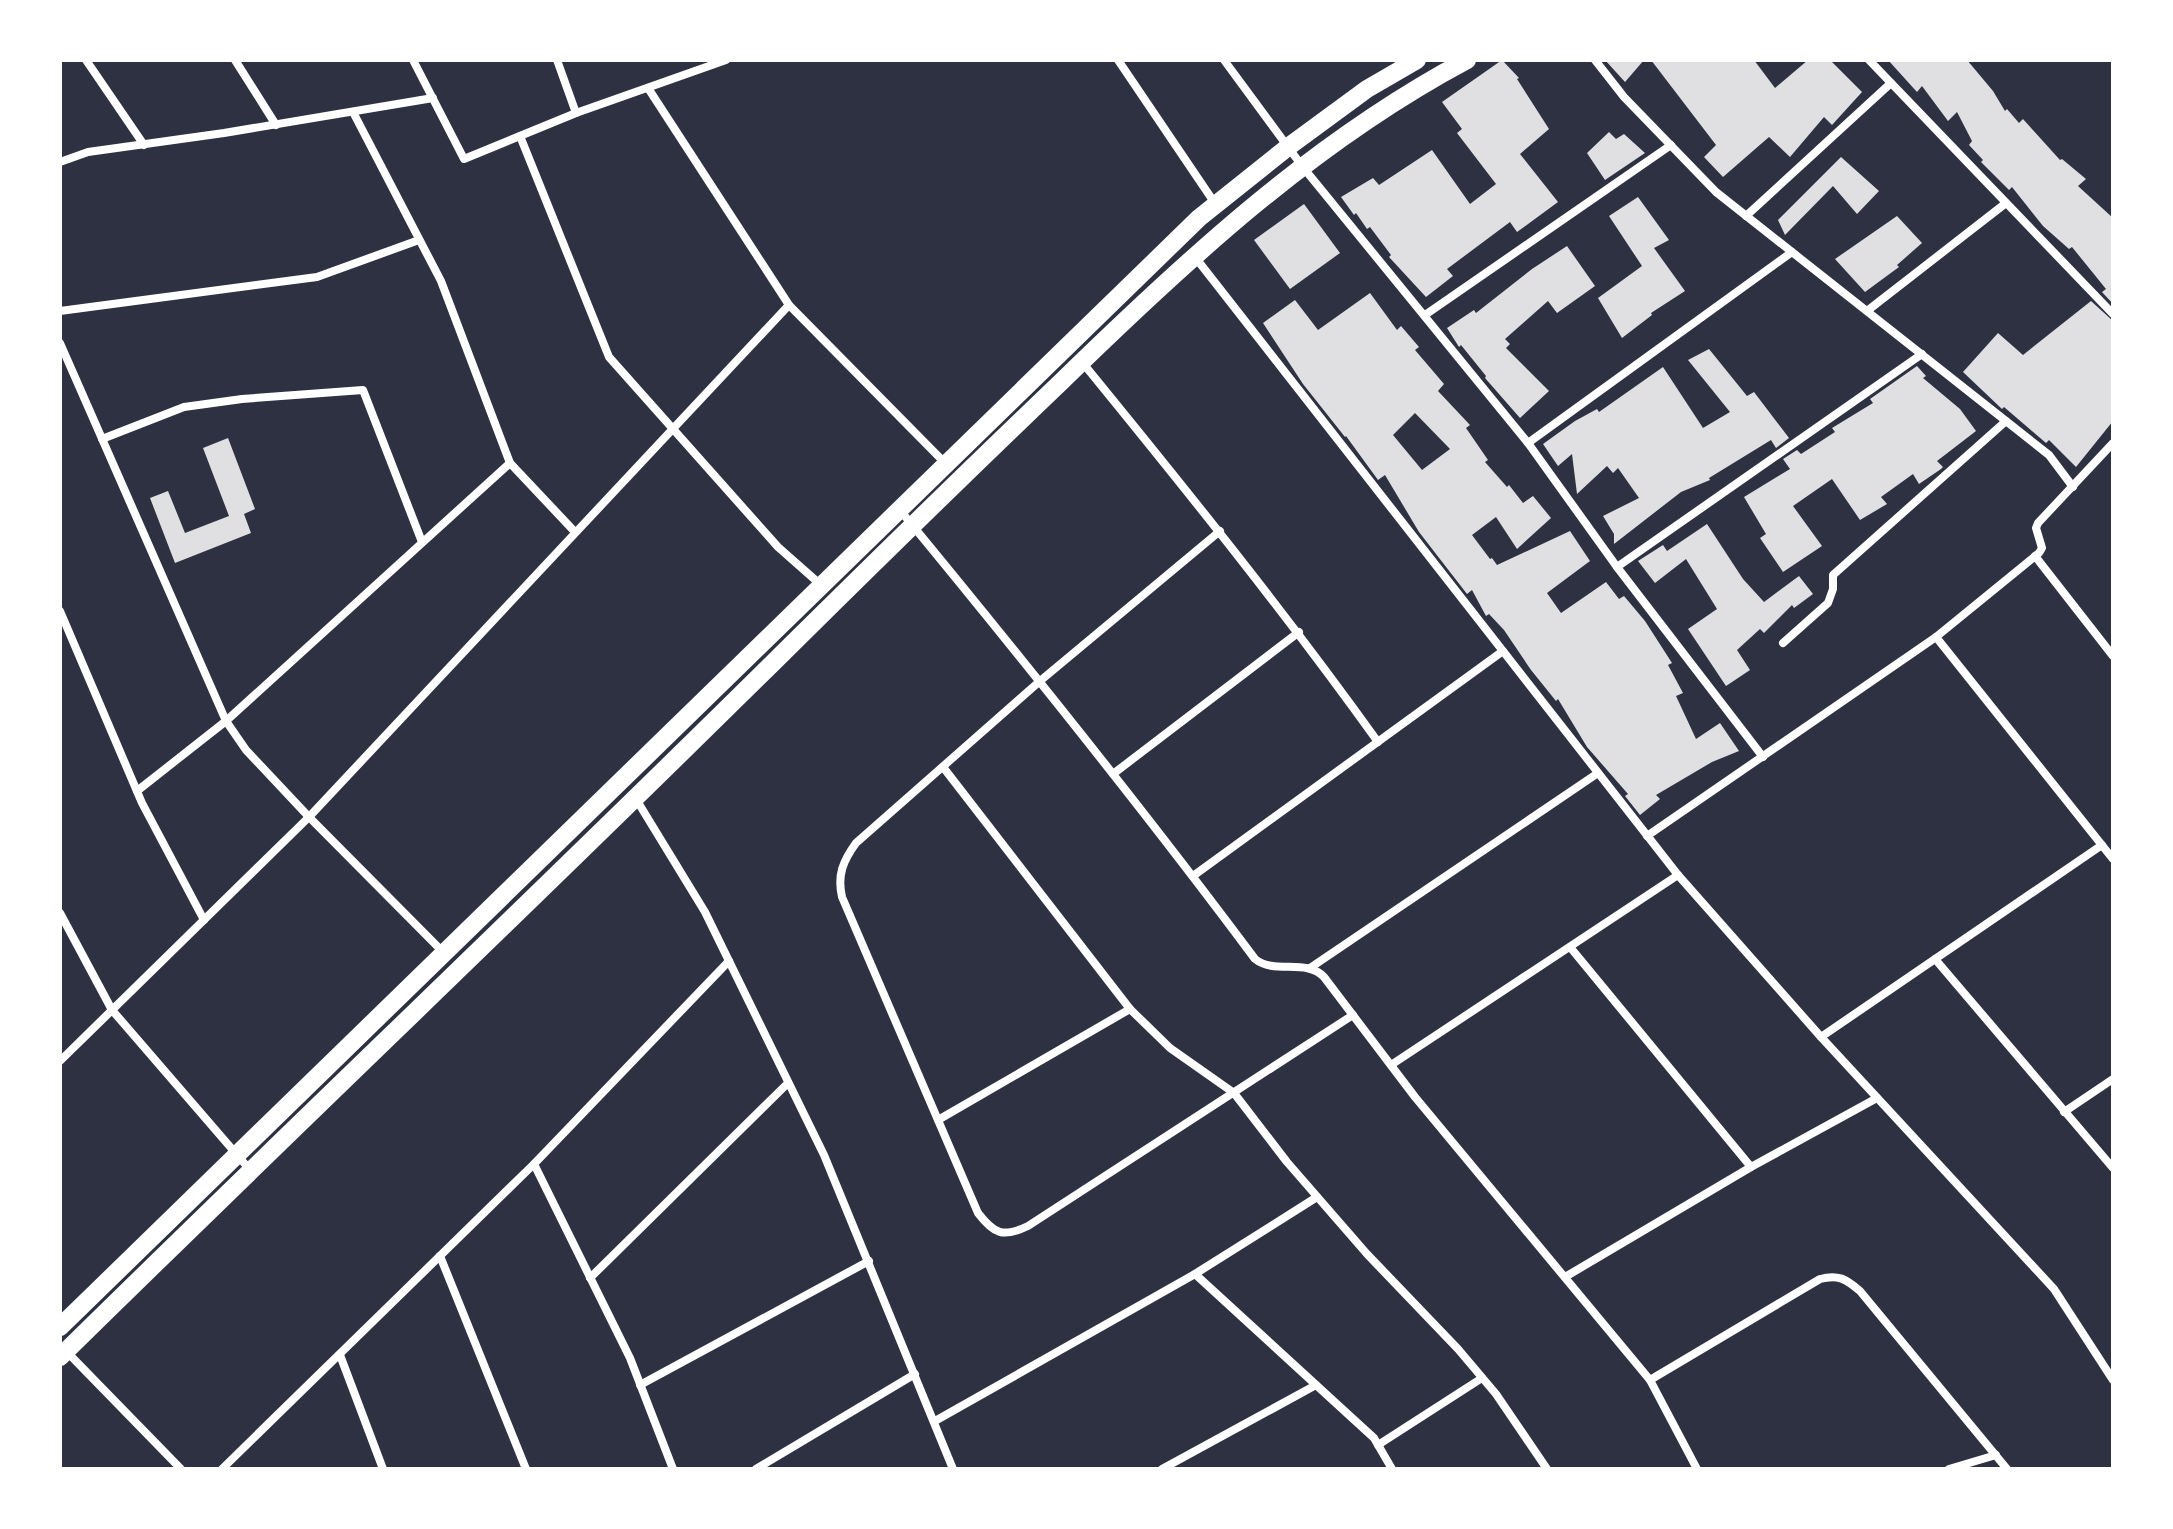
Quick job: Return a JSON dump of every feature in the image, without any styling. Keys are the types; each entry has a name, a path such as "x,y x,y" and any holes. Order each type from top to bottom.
{"highway":[{"path":"63,1354 636,798 912,525 1195,256 1302,166 1375,113 1467,60"},
{"path":"60,1327 1199,218 1288,147 1408,62"}],"street":[{"path":"86,60 144,145"},
{"path":"235,60 276,125"},
{"path":"413,60 464,159 576,113 724,60"},
{"path":"557,60 576,113"},
{"path":"1118,60 1216,205"},
{"path":"1224,60 1302,166 1528,443 1617,567 1763,757"},
{"path":"1595,60 1624,97 1716,192 2049,455 2073,487"},
{"path":"1869,60 2113,314"},
{"path":"1746,216 1891,83"},
{"path":"648,88 789,305 946,463"},
{"path":"60,162 88,152 433,98"},
{"path":"353,112 441,281 510,463 575,532"},
{"path":"520,136 609,357 778,547 821,585"},
{"path":"1425,315 1671,145"},
{"path":"1867,311 2006,203"},
{"path":"60,311 317,277 419,240"},
{"path":"1528,443 1792,252"},
{"path":"1195,256 1678,875 1821,1037 2054,1289 2113,1380"},
{"path":"60,1061 309,817 789,305"},
{"path":"60,343 226,721 246,750 443,952"},
{"path":"1617,567 1922,354"},
{"path":"1081,362 1299,632 1378,742"},
{"path":"102,439 184,407 242,399 363,390 422,542"},
{"path":"1783,643 1828,603 1833,589 1833,575 2006,421"},
{"path":"1647,836 1936,637 2035,556 2042,548 2036,528 2038,523 2113,443"},
{"path":"137,791 226,721 510,463"},
{"path":"899,509 1040,681 1255,959 1269,966 1310,968 1324,977 1496,1196 1650,1380 1697,1469"},
{"path":"1220,531 1040,681 856,843 841,869 839,884 842,897 978,1213 1000,1233 1014,1233 1353,1015"},
{"path":"2035,556 2113,656"},
{"path":"60,611 137,791 204,920"},
{"path":"1113,774 1299,632"},
{"path":"1936,637 2113,859"},
{"path":"1193,876 1503,651"},
{"path":"943,767 1130,1009 1170,1048 1234,1093 1317,1197 1482,1378 1547,1469"},
{"path":"1310,968 1598,773"},
{"path":"636,798 705,912 824,1155 953,1469"},
{"path":"1821,1037 2102,845"},
{"path":"1391,1065 1678,875"},
{"path":"60,913 112,1010 252,1172"},
{"path":"1570,947 1751,1167"},
{"path":"1935,959 2113,1168"},
{"path":"222,1469 534,1164 729,961"},
{"path":"938,1120 1130,1009"},
{"path":"2064,1112 2113,1079"},
{"path":"590,1278 788,1083"},
{"path":"1565,1277 1751,1167 1877,1098"},
{"path":"534,1164 640,1385 673,1469"},
{"path":"935,1421 1195,1274 1317,1197"},
{"path":"440,1256 526,1469"},
{"path":"640,1385 869,1261"},
{"path":"1195,1274 1374,1438 1392,1469"},
{"path":"1650,1380 1820,1279 1835,1275 1860,1291 2007,1469"},
{"path":"63,1354 181,1469"},
{"path":"340,1355 383,1469"},
{"path":"756,1469 915,1374"},
{"path":"1378,1445 1482,1378"},
{"path":"1164,1469 1316,1385"},
{"path":"1949,1469 1996,1455"}],"building":[{"path":"1502,60 1519,78 1549,129 1520,154 1558,202 1517,232 1510,222 1447,269 1453,276 1426,297 1389,257 1391,255 1370,227 1367,229 1341,197 1373,178 1379,185 1432,150 1470,204 1496,184 1457,133 1462,129 1442,102"},
{"path":"1605,60 1644,60 1625,82"},
{"path":"1651,60 1754,60 1775,88 1808,60 1830,60 1862,92 1832,125 1824,117 1790,157 1769,137 1723,177 1704,157 1716,145"},
{"path":"1888,60 1967,60 2005,111 2007,109 2019,123 2023,119 2060,160 2086,179 2078,186 2113,218 2113,304 2102,292 2106,289 2072,247 2069,249 2043,226 2012,187 2009,190 1981,162 1983,160 1969,145 1972,141 1957,112 1948,121 1922,86 1917,92"},
{"path":"1609,132 1616,139 1624,134 1645,153 1605,180 1587,153"},
{"path":"1841,157 1879,191 1857,214 1833,186 1785,235 1778,220"},
{"path":"1638,197 1669,240 1654,248 1685,291 1651,313 1622,338 1598,298 1642,266 1609,216"},
{"path":"1304,204 1340,253 1290,289 1254,240"},
{"path":"1897,216 1922,243 1897,265 1899,267 1865,292 1835,259"},
{"path":"1567,246 1595,286 1557,313 1548,301 1505,339 1510,344 1506,348 1549,391 1520,418 1461,345 1459,347 1447,328 1474,310 1476,313"},
{"path":"1370,293 1397,330 1401,326 1419,347 1415,350 1444,384 1438,391 1470,425 1466,428 1488,460 1485,462 1523,503 1533,496 1551,518 1517,549 1496,517 1472,535 1490,559 1497,565 1570,531 1590,561 1547,593 1561,613 1606,582 1619,599 1624,596 1645,621 1672,663 1668,665 1683,693 1676,696 1696,739 1720,723 1739,751 1712,762 1656,795 1660,799 1640,815 1625,796 1628,794 1587,747 1558,699 1556,701 1531,670 1504,630 1489,614 1486,616 1472,590 1467,594 1419,532 1385,475 1378,480 1303,384 1263,323 1295,300 1318,330","holes":["1415,413 1450,449 1422,470 1393,435"]},
{"path":"2091,301 2113,321 2113,421 2076,467 2049,440 2046,443 2004,407 2002,409 1963,372 1998,333 2023,355"},
{"path":"1709,349 1747,396 1754,392 1789,438 1776,448 1771,440 1710,480 1681,492 1614,544 1614,534 1603,516 1639,498 1618,468 1613,473 1607,466 1577,494 1572,454 1558,466 1543,444 1575,421 1597,409 1599,412 1663,367 1703,428 1730,412 1688,360"},
{"path":"1917,366 1926,376 1923,378 1960,409 1976,431 1937,461 1943,467 1941,469 1919,484 1913,474 1881,497 1887,504 1860,520 1832,479 1793,506 1822,546 1783,572 1760,538 1766,534 1744,497 1790,469 1783,459 1797,450 1801,454 1835,432 1832,428 1873,403 1870,399"},
{"path":"228,438 255,509 244,514 251,533 175,563 150,498 168,491 185,533 229,516 203,448"},
{"path":"1707,524 1743,579 1764,602 1799,576 1813,594 1794,608 1792,605 1764,633 1760,629 1737,650 1750,670 1726,686 1688,629 1717,609 1686,559 1655,583 1638,561 1663,545 1667,551"}]}
